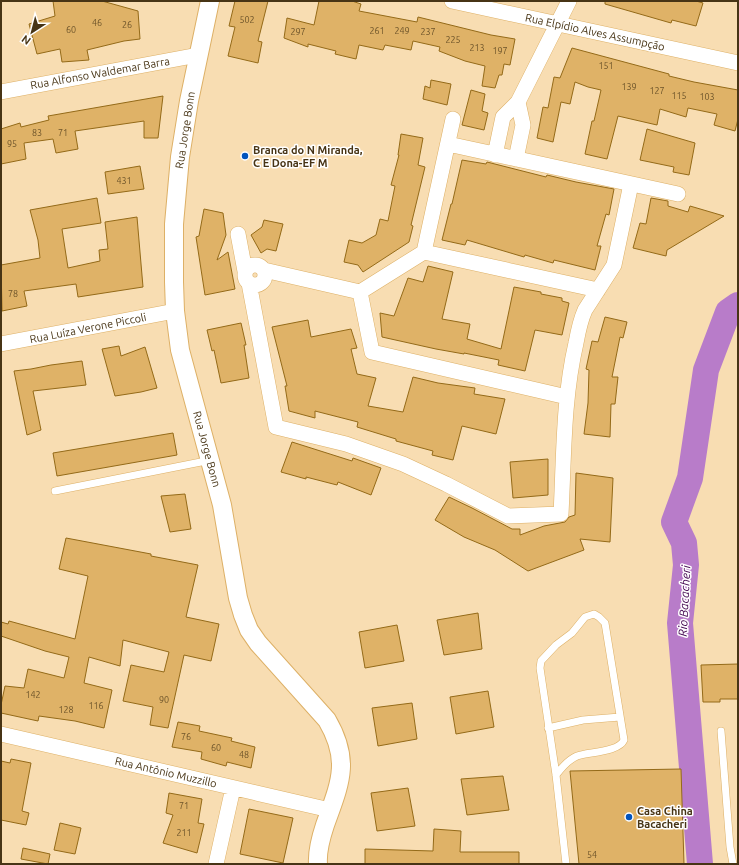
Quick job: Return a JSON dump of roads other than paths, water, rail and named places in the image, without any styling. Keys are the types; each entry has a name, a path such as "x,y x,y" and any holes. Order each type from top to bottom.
{"street":[{"name":"Rua Jorge Bonn","path":"210,1 184,129 176,190 174,232 176,332 211,460 227,531 238,598 243,615 249,630 258,643 327,720 333,730 338,744 342,768 338,788 319,844 318,864"},
{"name":"Rua Elpídio Alves Assumpção","path":"452,1 738,63"},
{"path":"495,155 503,117 518,102 569,1"},
{"name":"Rua Alfonso Waldemar Barra","path":"1,92 198,55"},
{"path":"516,159 523,125 518,102"},
{"path":"424,252 453,119"},
{"path":"448,144 678,194"},
{"path":"238,234 276,427 346,444 403,464 508,516 561,514 567,397 571,363 585,310 614,265 631,184"},
{"path":"247,277 255,285 261,282 264,277 264,270 360,292 424,252 598,290"},
{"path":"360,292 372,352 567,397"},
{"name":"Rua Luíza Verone Piccoli","path":"1,344 175,311"},
{"name":"Rua Antônio Muzzillo","path":"1,734 330,810"},
{"path":"216,864 233,788"}],"lane":[{"path":"55,491 211,460"},
{"path":"556,775 567,762 578,756 607,750 623,743 624,740 605,623 594,614 585,617 572,633 556,645 541,661 540,668 556,775 566,864"},
{"path":"548,728 583,720 620,717"},
{"path":"721,731 730,847 733,864"}],"waterway":[{"name":"Rio Bacacheri","path":"700,864 680,623 686,565 684,543 674,522 690,478 706,370 728,312 738,305"}],"place":[{"name":"Branca do N Miranda, C E Dona-EF M","path":"245,156"},
{"name":"Casa China Bacacheri","path":"629,817"}]}
